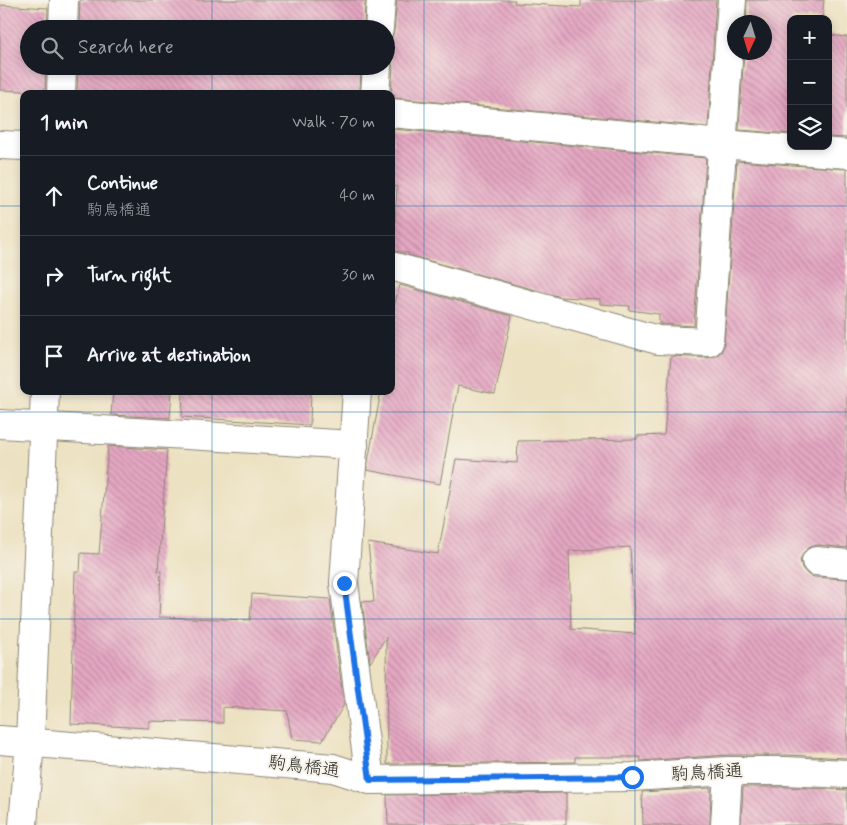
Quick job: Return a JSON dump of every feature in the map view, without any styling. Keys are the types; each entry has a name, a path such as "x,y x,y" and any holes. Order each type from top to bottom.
{"street":[{"path":"63,20 64,0"},
{"path":"380,20 381,0"},
{"path":"395,267 658,340 709,342 732,0"},
{"path":"61,90 62,75"},
{"path":"375,90 376,75"},
{"path":"395,113 847,154"},
{"path":"0,145 20,146"},
{"path":"23,825 30,742 45,395"},
{"path":"357,395 344,583 370,780"},
{"path":"0,424 354,446"},
{"path":"816,561 847,564"},
{"name":"駒鳥橋通","path":"0,740 333,768 370,780 632,777 728,771 847,774"},
{"path":"724,825 728,771"}],"building":[{"path":"80,0 365,1 364,20 79,20"},
{"path":"397,0 515,0 514,3 581,7 581,0 716,0 708,127 395,98 395,90 391,90 392,75 395,75"},
{"path":"747,0 824,0 822,15 787,15 787,134 739,130 743,60 772,60 772,15 746,15"},
{"path":"0,5 48,8 47,20 20,20 20,75 46,75 45,90 0,90"},
{"path":"832,35 847,37 847,138 832,137"},
{"path":"78,75 361,75 360,90 77,90"},
{"path":"395,129 706,158 694,326 659,324 659,314 629,310 630,306 600,304 600,299 561,297 408,255 409,253 395,251 397,187 395,187"},
{"path":"737,161 847,169 847,548 818,545 810,547 804,552 800,560 802,568 807,574 814,577 847,579 847,758 728,755 641,761 640,757 575,757 575,762 387,764 386,637 370,663 362,601 374,602 368,543 438,554 456,459 517,463 518,441 637,439 637,436 664,435 671,356 708,358 716,356 722,351","holes":["630,547 635,634 571,629 569,551"]},
{"path":"400,285 512,316 495,394 458,386 440,484 367,470 380,395 395,395 395,302"},
{"path":"113,395 172,395 170,418 111,415"},
{"path":"183,395 311,395 310,425 182,417"},
{"path":"108,446 167,450 158,571 161,571 159,617 250,620 252,594 330,599 344,705 322,741 292,739 287,711 223,707 223,723 149,721 149,728 71,724 75,572 80,572 81,553 99,554"},
{"path":"743,787 847,790 847,825 741,825"},
{"path":"711,788 710,825 643,825 642,792"},
{"path":"566,793 566,825 388,825 387,795"}],"route":[{"path":"344,583 370,780 632,777"}]}
